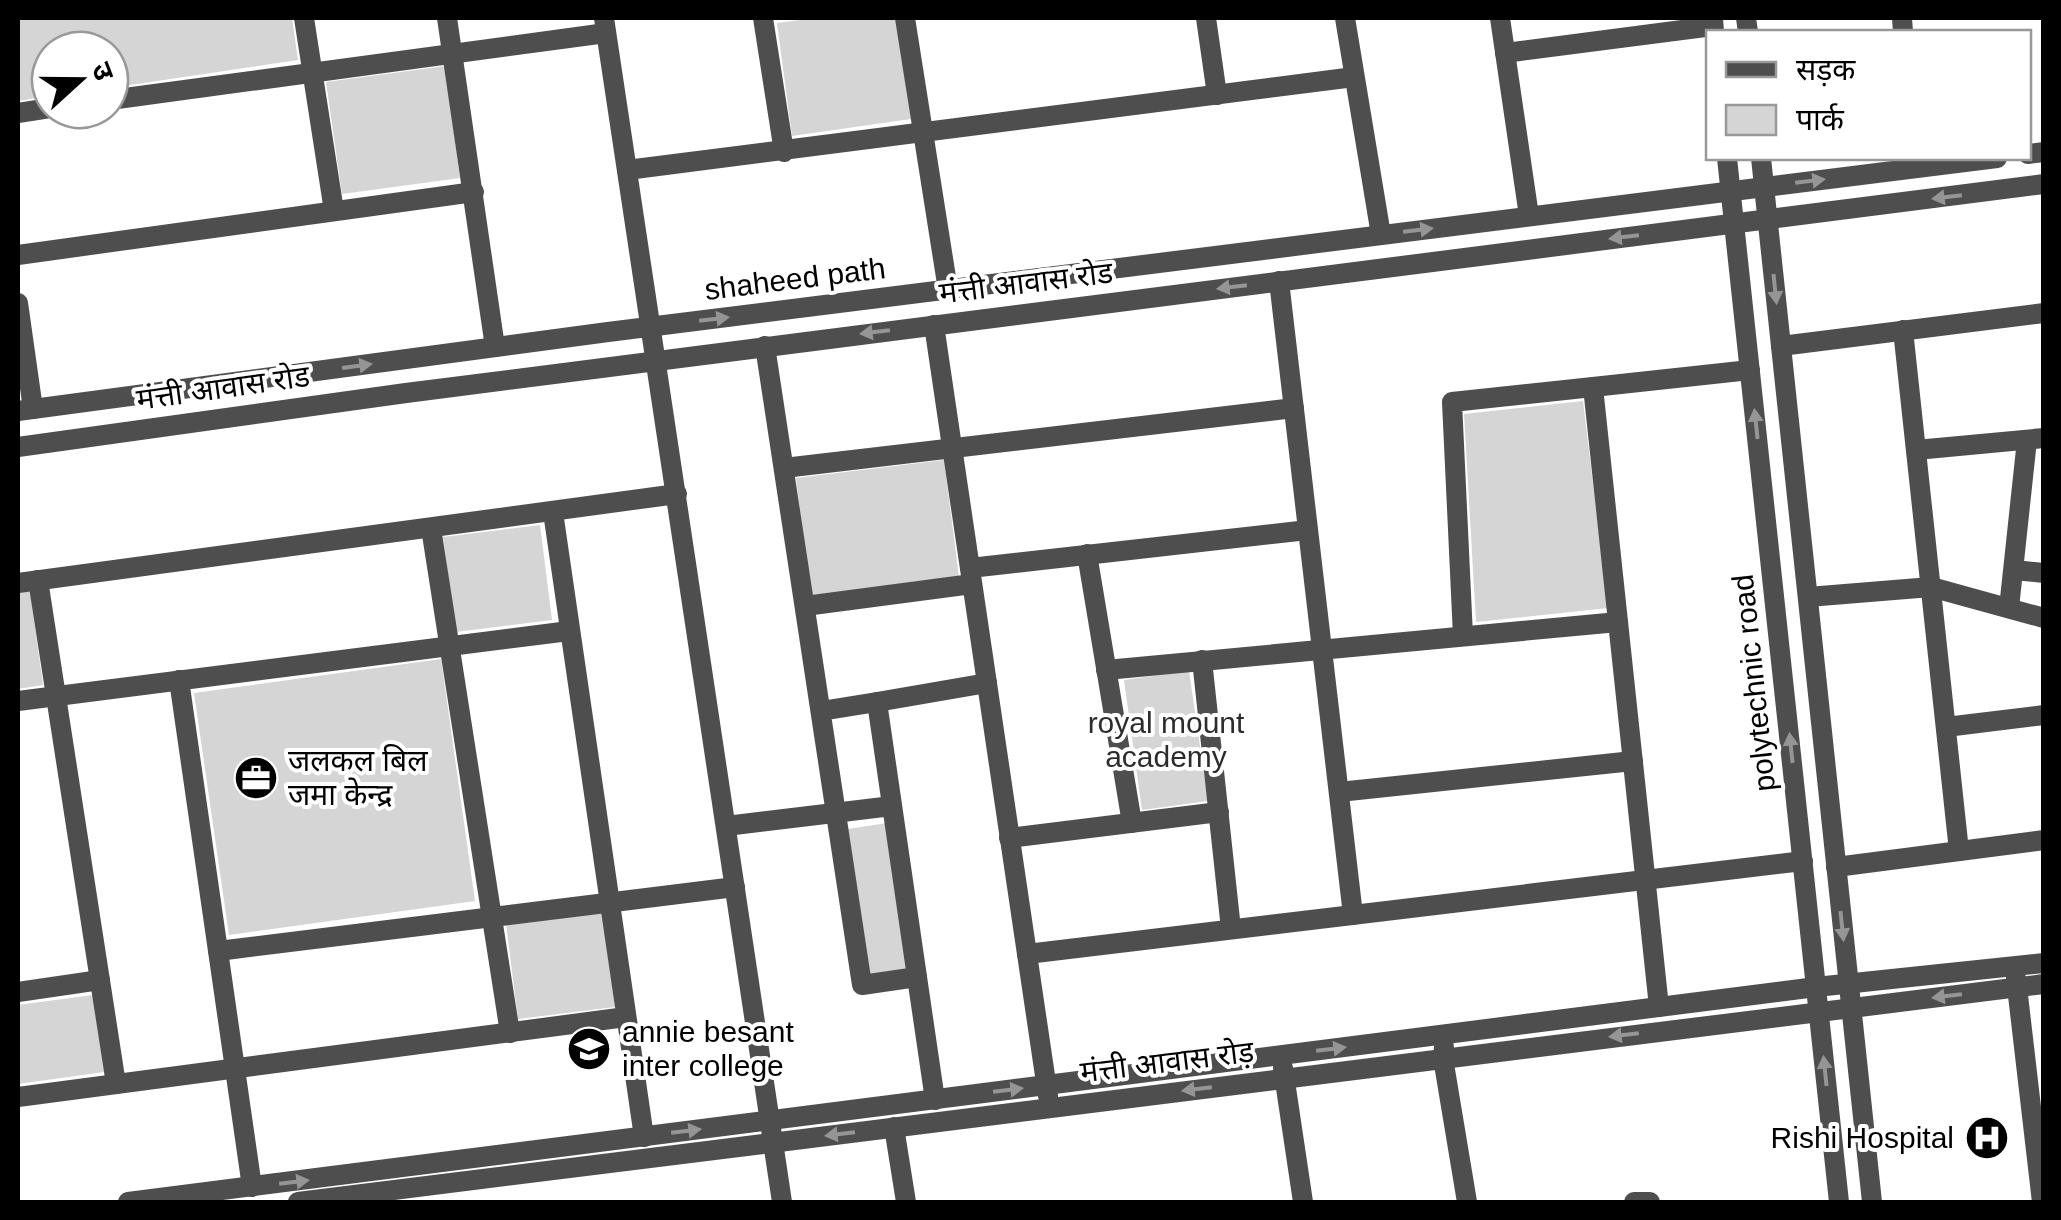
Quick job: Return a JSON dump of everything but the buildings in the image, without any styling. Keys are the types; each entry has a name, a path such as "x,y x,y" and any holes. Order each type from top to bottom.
{"street":[{"path":"304,18 334,211"},
{"path":"447,18 496,347"},
{"path":"763,18 784,152"},
{"path":"905,18 948,290"},
{"path":"1206,18 1217,95"},
{"path":"1345,18 1381,235"},
{"path":"1500,18 1529,216"},
{"path":"130,97 453,54 605,25 782,1202"},
{"path":"1506,53 1713,25"},
{"path":"628,170 1354,77"},
{"name":"polytechnic road","path":"1727,160 1839,1202"},
{"path":"1761,160 1872,1202"},
{"name":"shaheed path","path":"25,410 1731,191 1916,162 1956,160"},
{"name":"मंत्ती आवास रोड","path":"18,447 657,360 2044,184"},
{"path":"18,255 474,192"},
{"path":"1279,281 1354,915"},
{"path":"18,303 25,410"},
{"path":"1781,346 2044,313"},
{"path":"934,325 1049,1108"},
{"path":"1903,330 1959,851"},
{"path":"766,346 862,985 916,977"},
{"path":"1464,636 1452,402 1750,370"},
{"path":"1593,388 1659,1008"},
{"path":"784,468 1294,408"},
{"path":"1916,450 2035,439 2008,608"},
{"path":"116,1084 56,696 28,582 677,494"},
{"path":"552,512 644,1137"},
{"path":"431,528 510,1033"},
{"path":"805,606 1087,554 1308,530"},
{"path":"1087,554 1132,823"},
{"path":"2014,570 2044,573"},
{"path":"1808,598 1930,587 2044,618"},
{"path":"1106,670 1618,622"},
{"path":"18,701 568,631"},
{"path":"1202,660 1232,929"},
{"path":"179,680 252,1187"},
{"path":"821,710 987,683"},
{"path":"877,702 935,1100"},
{"path":"1946,727 2044,715"},
{"path":"1339,792 1633,761"},
{"path":"726,826 892,806"},
{"path":"1010,838 1219,812"},
{"path":"1836,867 2044,840"},
{"path":"1026,954 1803,861"},
{"path":"218,950 735,886"},
{"path":"128,1202 252,1187 420,1185 644,1137 771,1132 935,1100 1046,1085 1848,984 2016,977 2044,963"},
{"path":"2016,977 2040,1156 2042,1202"},
{"name":"मंत्ती आवास रोड़","path":"298,1202 771,1132 894,1127 1049,1108 1851,1008 2016,977 2044,984"},
{"path":"18,992 100,980"},
{"path":"18,1096 626,1017"},
{"path":"1444,1035 1443,1058 1467,1202"},
{"path":"1281,1056 1303,1202"},
{"path":"894,1127 906,1202"},
{"path":"1634,1202 1650,1202"}],"green space":[{"path":"18,18 292,18 298,60 130,85 130,30 30,30 30,99 18,101"},
{"path":"815,18 897,18 911,119 792,136 777,23"},
{"path":"445,66 460,178 342,194 326,82"},
{"path":"1583,401 1608,608 1476,622 1464,414"},
{"path":"944,460 959,577 811,596 796,478"},
{"path":"540,525 552,620 456,632 443,537"},
{"path":"30,591 43,685 18,689 18,592"},
{"path":"441,659 475,901 229,935 194,693"},
{"name":"royal mount academy","path":"1189,671 1208,801 1142,810 1124,680"},
{"path":"887,823 907,970 867,975 848,829"},
{"path":"602,912 615,1007 518,1019 506,924"},
{"path":"93,995 104,1072 18,1084 18,1005"}],"place":[{"name":"जलकल बिल जमा केन्द्र","path":"256,778"},
{"name":"annie besant inter college","path":"589,1049"},
{"name":"Rishi Hospital","path":"1987,1138"}]}
